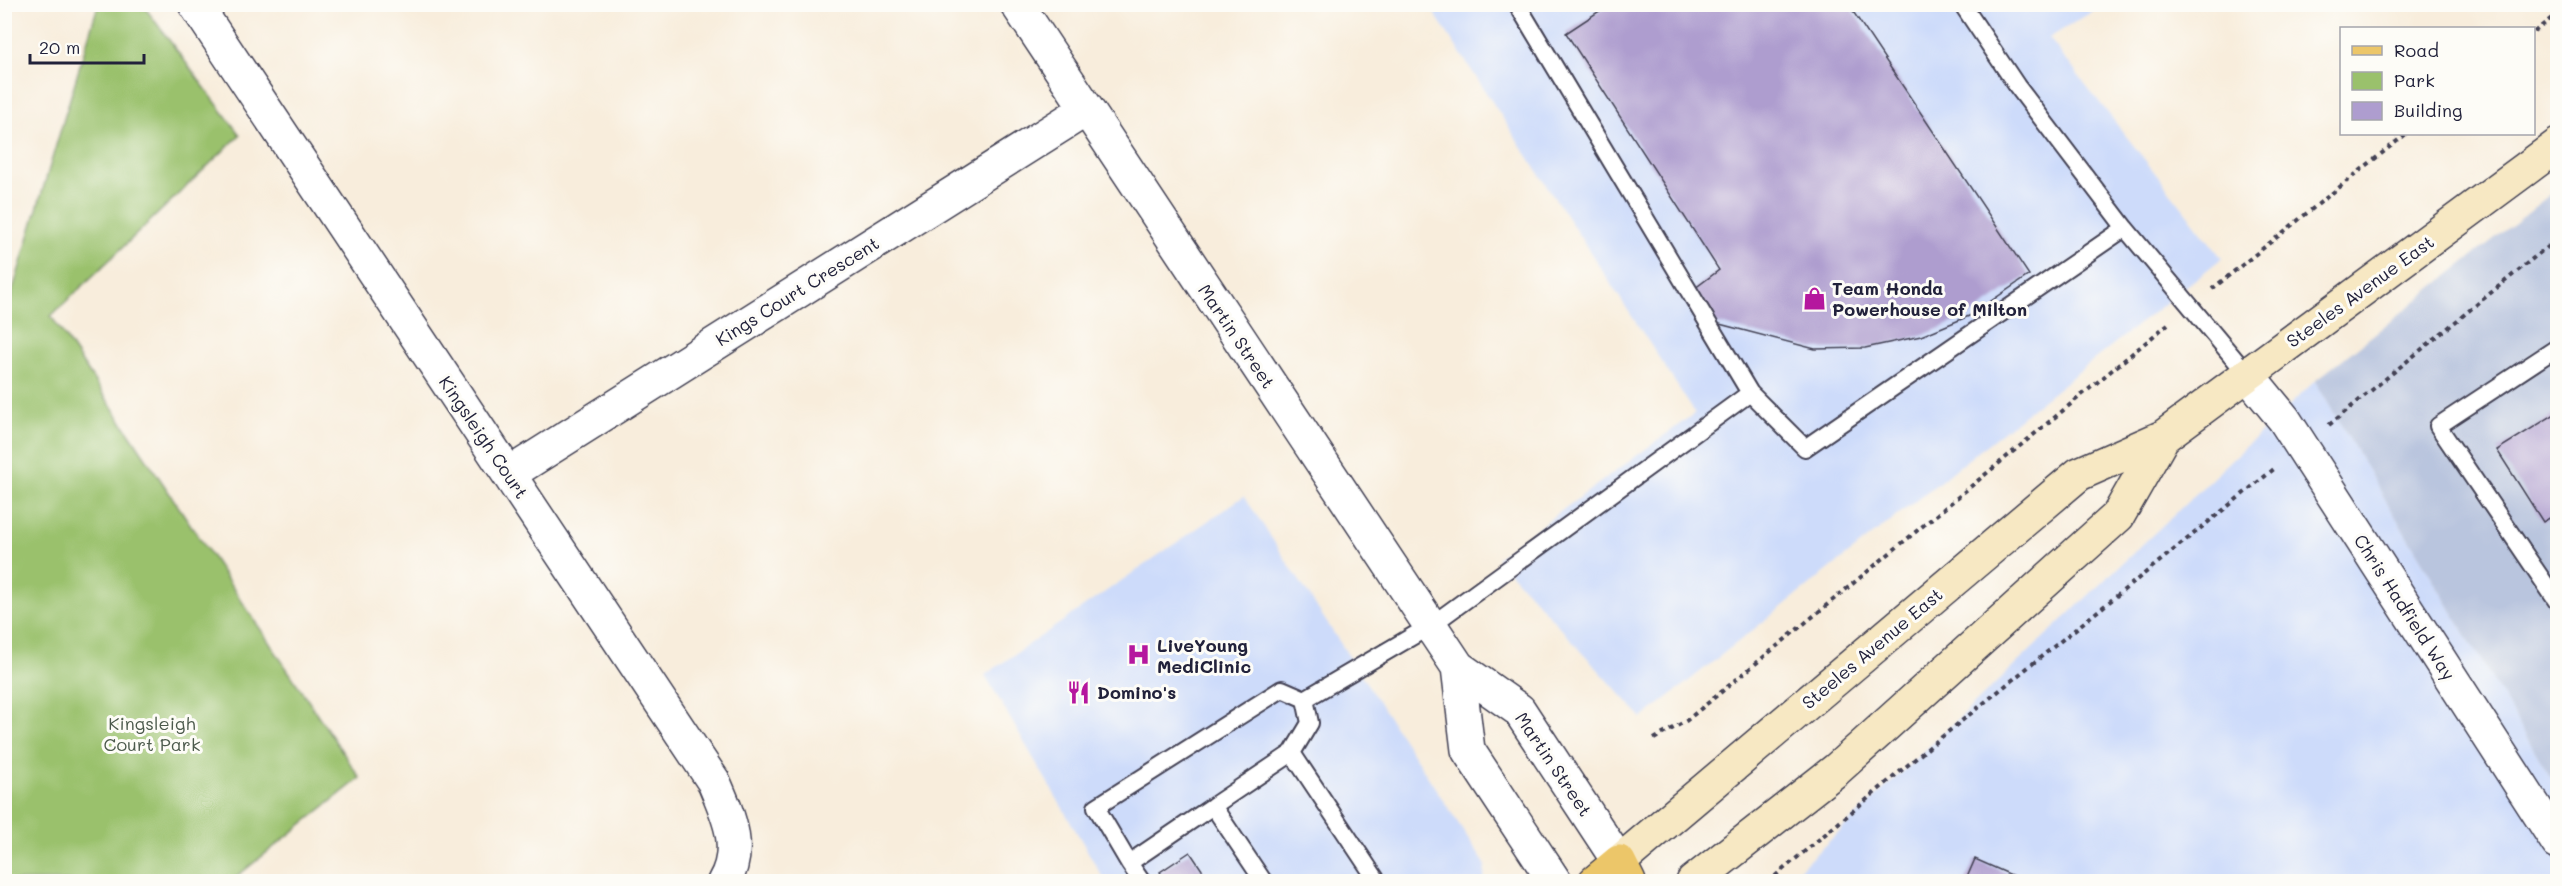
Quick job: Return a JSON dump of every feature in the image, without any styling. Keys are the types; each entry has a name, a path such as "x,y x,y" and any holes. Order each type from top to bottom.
{"main road":[{"name":"Steeles Avenue East","path":"1614,875 2079,474 2163,438 2557,146"},
{"name":"Steeles Avenue East","path":"1693,882 1836,770 2118,516 2163,438"}],"street":[{"name":"Kingsleigh Court","path":"195,4 714,782 734,834 734,855 724,882"},
{"name":"Martin Street","path":"1017,4 1085,110 1458,667 1520,710 1614,875"},
{"name":"Kings Court Crescent","path":"509,474 1085,110"},
{"name":"Chris Hadfield Way","path":"2247,374 2284,419 2302,446 2558,843"},
{"name":"Martin Street","path":"1458,667 1468,750 1555,882"}],"lane":[{"path":"1516,4 1750,393 1805,448 2125,228"},
{"path":"1962,4 2017,86 2125,228 2247,374"},
{"path":"2558,347 2438,426 2558,603"},
{"path":"1305,699 1430,626 1750,393"},
{"path":"1142,882 1096,807 1282,689 1305,699"},
{"path":"1129,863 1292,753 1310,723 1305,699"},
{"path":"1292,753 1378,882"},
{"path":"1213,806 1264,882"}],"path":[{"path":"2535,31 2558,13"},
{"path":"1654,740 1686,721 2190,306 2405,135"},
{"path":"1768,882 1933,744 2558,238"}],"shaded area":[{"path":"1429,5 2103,5 2049,38 2222,258 1642,718 1497,558 1695,413"},
{"path":"2557,189 2557,788 2315,381"},
{"path":"2315,381 2557,788 2557,881 1786,882"},
{"path":"1244,496 1485,864 1484,881 1105,881 985,675"}],"green space":[{"name":"Kingsleigh Court Park","path":"98,5 143,5 240,135 51,316 360,778 231,881 5,881 5,316"}],"building":[{"path":"1610,4 1848,4 2029,275 1969,316 1921,336 1865,348 1815,349 1712,322 1694,289 1719,270 1566,33"},
{"path":"2558,412 2558,513 2543,522 2497,450"},
{"path":"1190,852 1210,882 1166,882 1160,872"},
{"path":"1975,859 2027,882 1965,882"}],"place":[{"name":"Team Honda Powerhouse of Milton","path":"1814,298"},
{"name":"LiveYoung MediClinic","path":"1139,655"},
{"name":"Domino's","path":"1079,692"}]}
